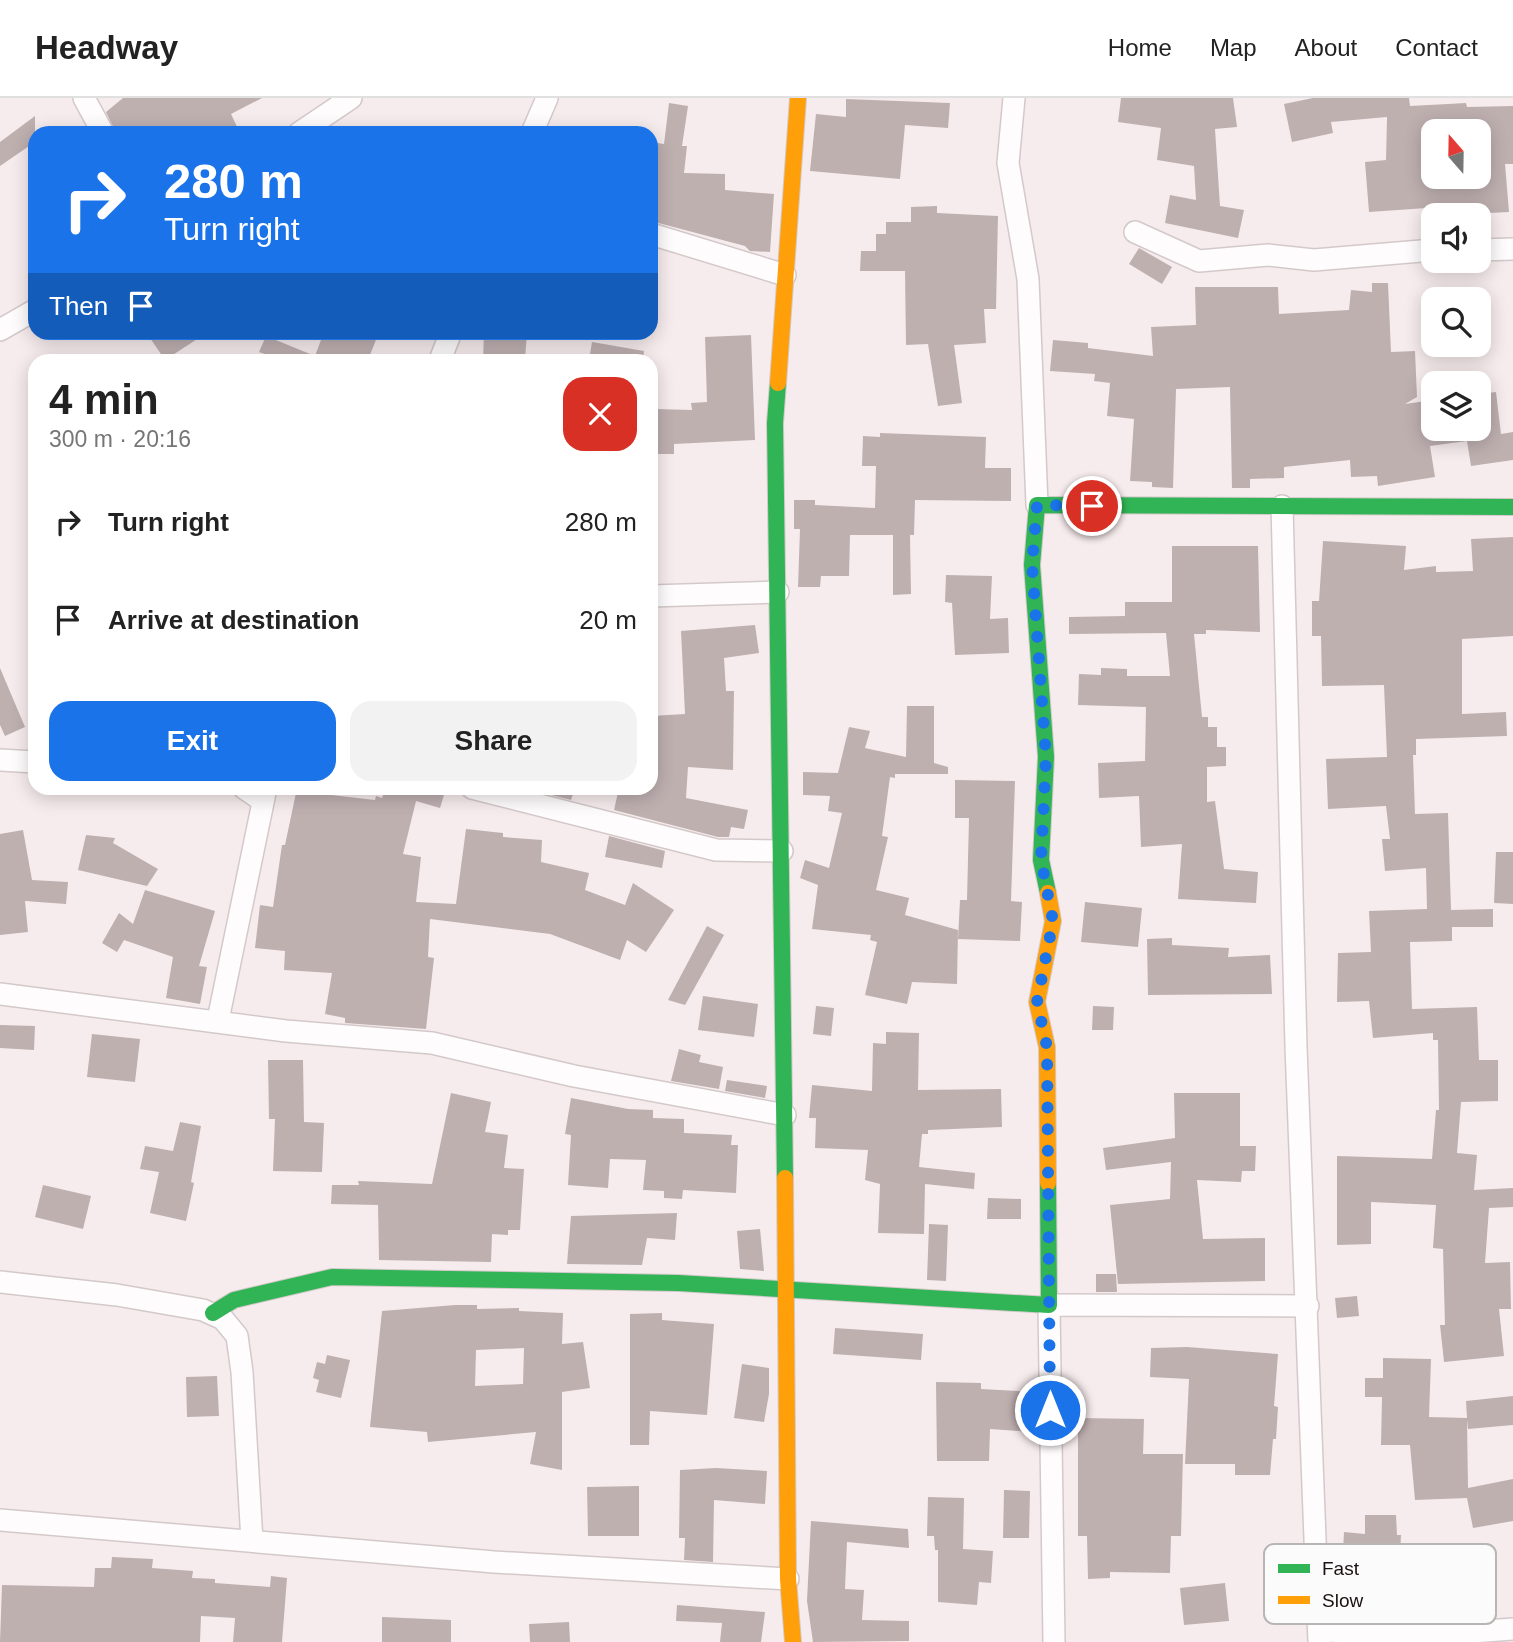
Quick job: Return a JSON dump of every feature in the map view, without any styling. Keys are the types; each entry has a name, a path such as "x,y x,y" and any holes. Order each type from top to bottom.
{"street":[{"path":"84,98 99,126"},
{"path":"309,126 351,98"},
{"path":"534,126 547,98"},
{"path":"793,1642 788,1579 785,1115 775,423 798,98"},
{"path":"1014,98 1008,163 1028,279 1037,505 1032,565 1046,757 1041,860 1053,921 1037,1002 1047,1047 1054,1642"},
{"path":"1135,232 1199,261 1268,255 1314,260 1421,251"},
{"path":"658,236 785,275"},
{"path":"1491,250 1513,249"},
{"path":"0,330 28,314"},
{"path":"1037,505 1513,507"},
{"path":"1282,506 1296,1046 1316,1544"},
{"path":"658,596 778,592"},
{"path":"0,760 28,762"},
{"path":"218,1020 265,795"},
{"path":"500,795 716,850 782,851"},
{"path":"0,994 218,1020 286,1031 432,1043 574,1076 785,1115"},
{"path":"213,1313 234,1300 332,1277 678,1283 1049,1305 1308,1306"},
{"path":"0,1282 117,1295 213,1313 223,1319 237,1336 242,1372 252,1542"},
{"path":"0,1520 494,1562 788,1579"},
{"path":"1319,1637 1445,1634 1513,1629"}],"building":[{"path":"123,98 262,98 231,114 237,126 113,126 106,112"},
{"path":"1121,98 1233,98 1237,127 1215,129 1220,206 1244,210 1238,238 1165,223 1170,195 1196,200 1194,166 1157,160 1161,128 1118,122"},
{"path":"1313,98 1409,98 1410,106 1466,103 1467,107 1513,106 1513,164 1505,164 1509,212 1491,213 1491,203 1421,203 1421,208 1369,212 1365,162 1386,160 1387,117 1331,122 1333,133 1292,142 1284,104"},
{"path":"846,99 950,103 948,128 905,125 900,179 810,171 816,114 846,117"},
{"path":"669,103 688,106 682,146 687,146 684,173 725,174 725,190 774,194 770,252 750,251 745,246 658,223 658,143 664,144"},
{"path":"35,116 35,126 28,126 28,147 0,166 0,142"},
{"path":"937,206 937,213 998,216 996,309 984,309 986,343 954,345 962,403 938,406 928,344 906,345 905,271 860,271 861,251 876,251 876,234 886,234 886,222 911,222 911,207"},
{"path":"1139,248 1172,267 1162,284 1129,264"},
{"path":"1372,283 1388,283 1391,352 1415,351 1417,397 1405,404 1421,402 1421,441 1467,441 1430,446 1435,477 1378,486 1377,476 1351,477 1350,460 1284,467 1284,478 1250,479 1250,488 1232,488 1230,387 1176,389 1173,488 1152,487 1152,482 1130,481 1134,419 1107,416 1110,383 1094,381 1095,374 1050,371 1053,340 1088,343 1088,348 1153,356 1151,327 1196,325 1195,287 1278,287 1279,314 1349,310 1351,290 1372,292"},
{"path":"751,335 755,440 674,444 674,454 658,454 658,409 692,410 691,403 707,402 705,337"},
{"path":"151,340 196,340 174,354 161,354"},
{"path":"264,340 276,340 310,354 259,352"},
{"path":"321,340 376,340 370,354 316,354"},
{"path":"484,340 526,340 525,354 483,354"},
{"path":"592,342 644,351 644,354 590,354"},
{"path":"1496,392 1501,434 1513,432 1513,460 1471,466 1467,441 1491,441 1491,393"},
{"path":"880,433 986,437 985,468 1011,468 1011,501 915,500 914,535 910,535 911,594 893,595 893,535 850,535 849,576 821,576 820,587 798,587 800,529 794,529 794,500 815,500 815,505 875,508 876,466 862,466 863,436 880,437"},
{"path":"1513,537 1513,636 1462,639 1462,714 1506,712 1507,736 1416,739 1416,755 1413,755 1415,814 1448,813 1451,910 1493,909 1493,927 1452,927 1452,941 1410,942 1412,1009 1477,1007 1479,1060 1498,1060 1498,1101 1461,1102 1457,1153 1477,1155 1474,1190 1513,1188 1513,1207 1489,1208 1485,1263 1510,1262 1511,1309 1499,1309 1504,1356 1444,1362 1440,1325 1445,1325 1443,1249 1433,1248 1436,1205 1371,1202 1371,1244 1337,1245 1337,1156 1432,1159 1436,1110 1439,1110 1438,1040 1433,1040 1433,1033 1373,1038 1369,1001 1337,1002 1338,953 1371,952 1369,911 1427,909 1426,868 1385,871 1382,839 1390,839 1386,806 1328,809 1326,759 1387,757 1384,685 1322,686 1321,636 1312,636 1312,601 1319,601 1323,541 1406,546 1404,570 1436,566 1436,572 1473,571 1471,539"},
{"path":"1172,546 1258,546 1260,632 1206,630 1206,634 1194,634 1202,717 1208,717 1208,727 1217,727 1217,747 1226,747 1226,766 1207,767 1207,802 1215,801 1224,869 1258,872 1256,903 1178,899 1182,844 1141,847 1139,796 1099,798 1098,763 1145,761 1146,707 1078,705 1079,674 1101,675 1101,668 1127,669 1127,676 1170,676 1166,633 1069,634 1069,617 1125,616 1125,602 1172,602"},
{"path":"946,575 992,576 990,619 1008,618 1009,653 955,655 952,603 945,602"},
{"path":"755,625 759,653 724,658 726,691 734,691 733,770 688,767 686,798 748,810 744,829 731,827 729,837 718,837 614,810 617,795 658,795 658,716 685,714 681,631"},
{"path":"0,668 25,727 5,736 0,725"},
{"path":"907,706 934,706 934,763 948,767 948,774 895,774 895,778 890,777 882,836 888,837 876,890 909,898 905,915 958,930 957,984 912,982 907,1004 865,995 877,942 870,940 871,935 812,929 818,885 800,878 805,860 829,868 842,813 828,811 830,796 803,795 803,772 838,773 849,727 870,731 865,748 906,757"},
{"path":"955,780 1015,781 1011,901 1022,902 1020,941 958,939 960,900 967,900 969,818 955,818"},
{"path":"296,795 331,795 375,800 376,796 382,798 383,795 444,795 440,808 416,801 403,854 421,857 416,902 456,904 466,829 503,833 503,837 542,840 541,862 589,873 585,890 625,905 633,883 674,910 646,952 627,940 620,960 550,934 430,919 428,957 434,958 426,1029 345,1023 345,1018 325,1014 332,973 284,970 285,951 255,948 260,905 273,907 282,845 285,845"},
{"path":"551,795 573,795 571,800"},
{"path":"23,830 32,880 68,882 66,904 25,901 28,932 0,935 0,834"},
{"path":"86,835 115,838 113,843 158,869 147,886 78,870"},
{"path":"609,836 665,851 662,868 605,857"},
{"path":"1496,852 1513,852 1513,904 1494,903"},
{"path":"145,890 215,911 199,966 207,967 200,1004 166,998 173,957 124,940 117,952 102,943 119,913 133,924"},
{"path":"1085,902 1142,908 1138,947 1081,942"},
{"path":"707,926 724,935 685,1005 668,1000"},
{"path":"1172,938 1172,945 1229,948 1228,957 1270,955 1272,994 1148,995 1147,939"},
{"path":"703,996 758,1004 754,1037 698,1030"},
{"path":"816,1006 834,1008 831,1036 813,1034"},
{"path":"1093,1006 1114,1007 1113,1030 1092,1030"},
{"path":"0,1025 35,1026 34,1050 0,1048"},
{"path":"886,1032 919,1033 918,1090 1001,1089 1002,1127 928,1130 928,1134 922,1134 919,1167 975,1173 974,1189 925,1184 924,1234 878,1233 880,1184 865,1180 868,1150 815,1148 816,1118 809,1118 812,1085 872,1091 873,1043 886,1044"},
{"path":"92,1034 140,1039 135,1082 87,1077"},
{"path":"679,1049 701,1055 699,1062 723,1067 719,1089 671,1081"},
{"path":"268,1060 303,1060 304,1122 324,1123 322,1172 273,1171 275,1119 269,1119"},
{"path":"727,1080 767,1086 765,1098 725,1091"},
{"path":"451,1093 491,1102 485,1132 508,1135 504,1168 524,1169 520,1230 508,1230 508,1235 492,1234 491,1262 379,1260 378,1205 331,1204 332,1185 359,1185 358,1181 432,1184"},
{"path":"1174,1093 1240,1093 1240,1146 1256,1146 1255,1171 1242,1171 1241,1182 1197,1180 1203,1239 1265,1238 1265,1281 1118,1284 1110,1205 1170,1199 1171,1162 1106,1170 1103,1148 1175,1138"},
{"path":"571,1098 628,1109 653,1110 653,1118 684,1119 684,1133 732,1135 731,1145 738,1145 736,1193 683,1190 682,1199 664,1198 664,1191 643,1190 646,1160 610,1159 608,1188 568,1185 571,1135 565,1134"},
{"path":"180,1122 201,1126 186,1221 150,1213 159,1172 140,1169 145,1146 173,1151"},
{"path":"43,1185 91,1196 83,1229 35,1217"},
{"path":"988,1198 1021,1199 1021,1219 987,1219"},
{"path":"677,1213 675,1240 647,1238 642,1265 567,1264 571,1216"},
{"path":"929,1224 948,1225 946,1281 927,1280"},
{"path":"760,1229 764,1271 740,1269 737,1231"},
{"path":"1096,1274 1116,1274 1117,1292 1096,1292"},
{"path":"1357,1296 1359,1316 1337,1318 1335,1298"},
{"path":"477,1305 477,1309 519,1308 519,1311 563,1313 562,1344 583,1342 590,1388 562,1392 562,1470 530,1464 536,1432 428,1442 427,1432 370,1427 382,1311","holes":["524,1348 523,1384 475,1386 476,1350"]},
{"path":"662,1313 662,1320 714,1324 707,1415 650,1411 649,1445 630,1445 630,1314"},
{"path":"835,1328 923,1334 921,1360 833,1354"},
{"path":"1187,1347 1278,1354 1274,1406 1278,1407 1276,1439 1273,1439 1270,1475 1235,1475 1235,1464 1185,1464 1189,1379 1150,1377 1151,1348"},
{"path":"327,1355 350,1360 341,1398 316,1392 319,1380 313,1378 317,1362 325,1364"},
{"path":"1383,1358 1431,1359 1429,1417 1467,1418 1466,1401 1513,1396 1513,1425 1468,1429 1467,1420 1468,1488 1513,1479 1513,1521 1473,1528 1467,1498 1415,1500 1410,1445 1381,1445 1382,1397 1365,1397 1365,1378 1383,1378"},
{"path":"742,1364 769,1368 769,1394 764,1422 734,1418"},
{"path":"217,1376 219,1416 187,1417 186,1377"},
{"path":"936,1382 981,1383 981,1389 1035,1392 1032,1432 990,1429 989,1461 937,1461"},
{"path":"1078,1418 1144,1419 1143,1454 1183,1454 1181,1536 1171,1536 1170,1573 1110,1572 1110,1578 1088,1579 1087,1536 1078,1536"},
{"path":"716,1468 767,1471 765,1504 714,1500 713,1562 684,1560 685,1538 679,1538 680,1470"},
{"path":"639,1486 639,1536 588,1536 587,1487"},
{"path":"1004,1490 1030,1491 1029,1538 1003,1538"},
{"path":"928,1497 964,1498 963,1549 993,1551 991,1583 979,1582 977,1605 938,1602 938,1550 935,1550 934,1536 927,1536"},
{"path":"1365,1515 1396,1515 1401,1544 1343,1544 1344,1532 1365,1534"},
{"path":"811,1521 908,1529 909,1548 847,1542 845,1589 864,1590 862,1620 909,1621 909,1641 813,1642 807,1601"},
{"path":"112,1557 153,1559 152,1568 193,1571 192,1578 215,1579 215,1583 270,1587 271,1576 287,1578 282,1642 233,1642 235,1618 201,1616 200,1642 0,1642 2,1585 94,1587 95,1568 111,1568"},
{"path":"1225,1583 1229,1621 1184,1625 1180,1588"},
{"path":"677,1605 765,1612 761,1642 720,1642 722,1623 676,1621"},
{"path":"382,1617 451,1620 451,1642 382,1642"},
{"path":"569,1622 570,1642 530,1642 529,1624"}],"traffic: fast":[{"path":"778,383 775,423 785,1178"},
{"path":"1048,893 1041,860 1046,757 1032,565 1037,505 1513,507"},
{"path":"213,1313 234,1300 332,1277 678,1283 1049,1305 1048,1183"}],"traffic: slow":[{"path":"778,383 798,98"},
{"path":"1048,893 1053,921 1037,1002 1047,1047 1048,1183"},
{"path":"785,1178 788,1579 793,1642"}],"route":[{"path":"1050,1410 1047,1047 1037,1002 1053,921 1041,860 1046,757 1032,565 1037,505 1092,506"}]}
